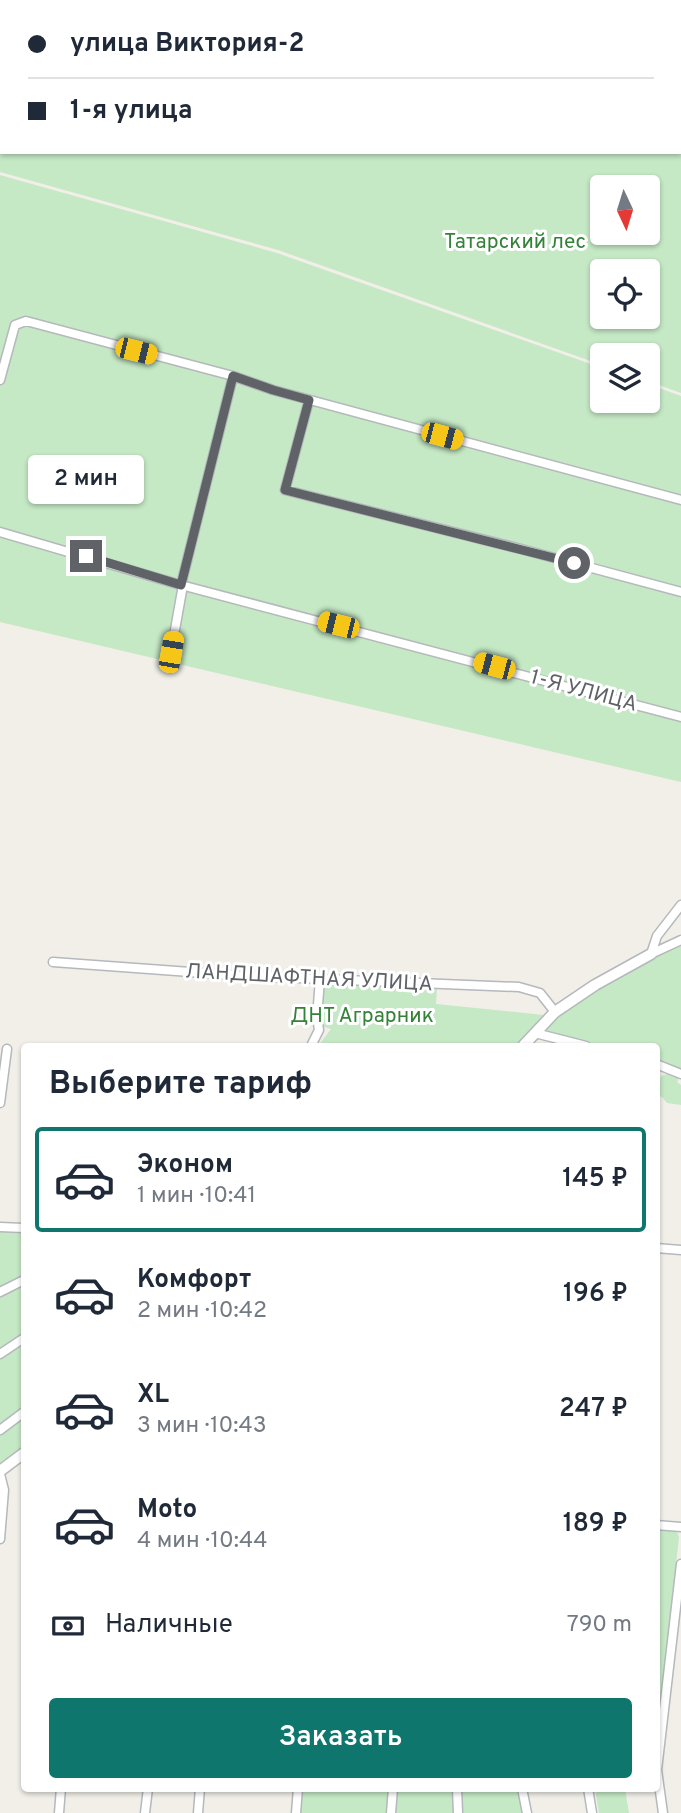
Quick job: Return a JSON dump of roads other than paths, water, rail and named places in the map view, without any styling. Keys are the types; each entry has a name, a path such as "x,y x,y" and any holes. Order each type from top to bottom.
{"street":[{"path":"0,380 15,325 26,321 681,500"},
{"path":"171,652 182,585 233,376"},
{"path":"309,400 285,490 681,592"},
{"name":"1-Я УЛИЦА","path":"0,532 182,585 681,717"},
{"path":"650,954 657,936 681,905"},
{"path":"527,1043 555,1012 595,985 681,940"},
{"name":"ЛАНДШАФТНАЯ УЛИЦА","path":"53,962 245,976 519,987 540,993 555,1012"},
{"path":"312,1043 319,1030 317,1017 320,979"},
{"path":"535,1033 574,1043"},
{"path":"0,1103 7,1049"},
{"path":"660,1065 681,1074"},
{"path":"0,1227 21,1228"},
{"path":"660,1248 681,1250"},
{"path":"0,1292 21,1282"},
{"path":"0,1354 21,1340"},
{"path":"0,1430 21,1414"},
{"path":"0,1539 4,1490 0,1473 21,1456"},
{"path":"660,1525 681,1527"},
{"path":"660,1744 681,1564"},
{"path":"59,1813 61,1792"},
{"path":"145,1813 148,1792"},
{"path":"198,1813 200,1792"},
{"path":"296,1813 298,1792"},
{"path":"391,1813 393,1792"},
{"path":"457,1792 458,1813"},
{"path":"523,1792 527,1813"},
{"path":"589,1792 592,1813"},
{"path":"660,1792 663,1813"}],"park label":[{"name":"Татарский лес","path":"515,241"},
{"name":"ДНТ Аграрник","path":"362,1015"}]}
